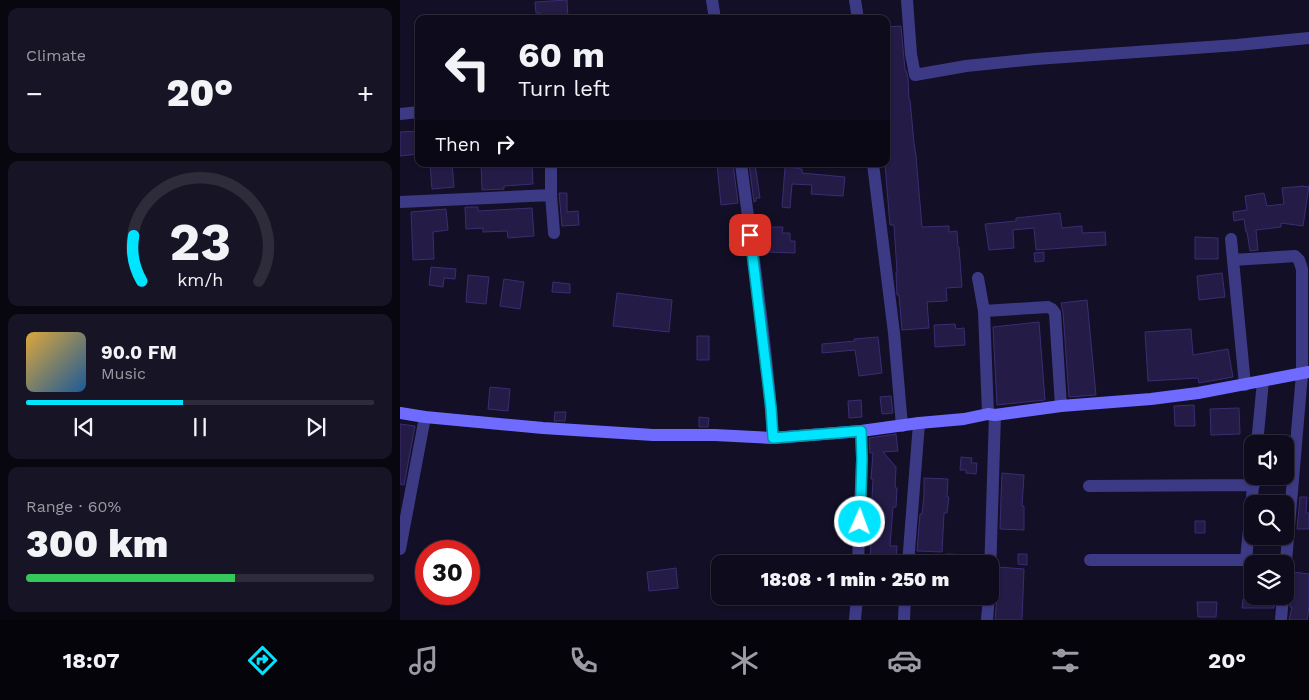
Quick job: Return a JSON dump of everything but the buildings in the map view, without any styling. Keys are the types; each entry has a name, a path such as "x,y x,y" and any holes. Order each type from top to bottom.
{"main road":[{"path":"400,413 543,428 653,435 715,435 773,438 861,431 1061,406 1179,395 1306,373"}],"street":[{"path":"712,0 714,15"},
{"path":"856,0 858,15"},
{"path":"907,0 911,54 915,75 966,66 1018,61 1309,38"},
{"path":"400,114 415,112"},
{"path":"551,167 554,233"},
{"path":"741,167 759,302 773,438"},
{"path":"873,167 894,333 902,426"},
{"path":"400,202 551,195"},
{"path":"1231,239 1245,385"},
{"path":"1233,260 1295,256 1299,260 1302,269 1306,373 1287,555"},
{"path":"978,278 984,311 992,415 990,555"},
{"path":"984,311 1048,307 1052,309 1055,314 1061,406"},
{"path":"1259,435 1263,381"},
{"path":"400,549 426,417"},
{"path":"909,555 919,423"},
{"path":"858,555 862,459 861,431"},
{"path":"1089,486 1244,481"},
{"path":"1247,555 1254,485"},
{"path":"1090,560 1244,560"},
{"path":"856,605 856,620"},
{"path":"904,620 905,605"},
{"path":"987,620 988,605"},
{"path":"1281,620 1282,605"}],"route":[{"path":"750,235 773,438 861,431 860,522"}]}
